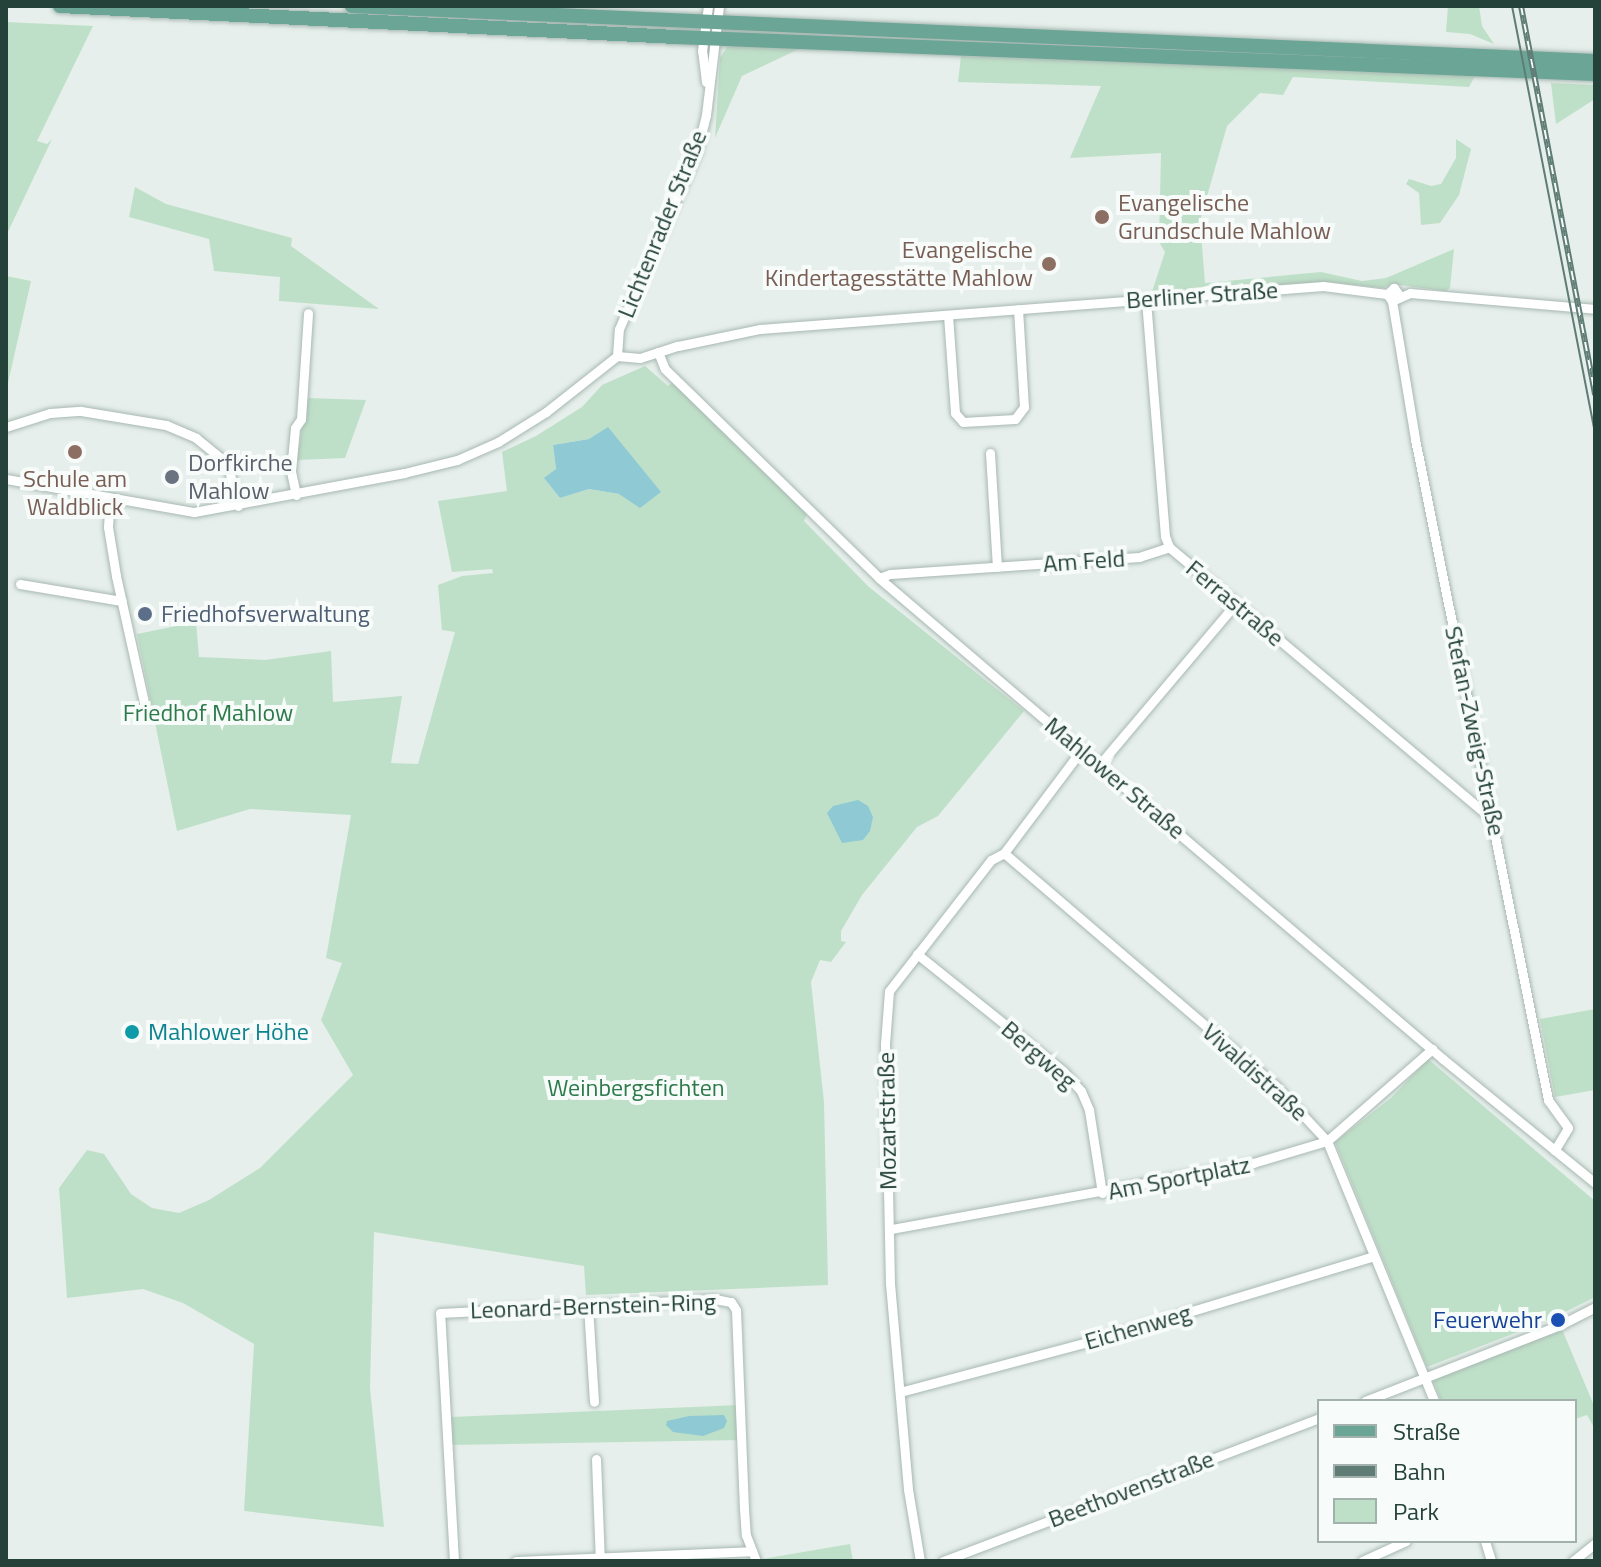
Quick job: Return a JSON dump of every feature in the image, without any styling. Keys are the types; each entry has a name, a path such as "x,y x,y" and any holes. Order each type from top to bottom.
{"main road":[{"path":"60,6 710,38 1595,74"},
{"path":"352,6 713,14 1595,61"}],"street":[{"name":"Lichtenrader Straße","path":"617,356 619,329 697,151 708,91 713,14"},
{"name":"Berliner Straße","path":"617,356 632,359 760,329 1323,286 1393,297 1410,293 1595,309"},
{"name":"Stefan-Zweig-Straße","path":"1393,297 1415,439 1548,1100 1568,1128 1555,1150"},
{"name":"Ferrastraße","path":"1146,300 1165,536 1169,547 1493,817"},
{"path":"948,315 955,413 963,422 1015,419 1024,407 1018,309"},
{"path":"296,495 291,471 295,428 301,419 308,313"},
{"name":"Mahlower Straße","path":"658,352 665,369 879,578 1432,1049 1595,1183"},
{"path":"6,479 194,512 296,495 415,471 468,455 538,418 617,356"},
{"path":"6,427 50,413 81,411 166,425 196,438 221,458 229,470 238,506"},
{"path":"990,453 997,567"},
{"path":"110,498 108,527 147,716"},
{"name":"Am Feld","path":"879,578 890,574 1139,557 1169,547"},
{"path":"20,584 122,601"},
{"path":"1100,764 1236,603"},
{"name":"Mozartstraße","path":"920,1561 908,1489 890,1284 885,1013 889,991 991,860 1004,853 1082,749"},
{"name":"Vivaldistraße","path":"1004,853 1275,1085 1327,1141 1433,1399"},
{"name":"Bergweg","path":"917,954 1063,1071 1081,1091 1089,1110 1102,1193"},
{"name":"Am Sportplatz","path":"891,1229 1102,1193 1253,1163 1327,1141 1432,1049"},
{"name":"Eichenweg","path":"900,1392 1096,1340 1374,1256"},
{"name":"Leonard-Bernstein-Ring","path":"454,1561 440,1313 715,1299 731,1302 736,1318 745,1518 756,1561"},
{"path":"588,1306 594,1402"},
{"path":"1370,1399 1595,1307"},
{"name":"Beethovenstraße","path":"943,1561 1317,1419"},
{"path":"596,1459 600,1559"},
{"path":"1362,1561 1402,1543"},
{"path":"1573,1561 1595,1543"},
{"path":"516,1561 752,1551"}],"green space":[{"path":"1448,6 1479,6 1482,26 1494,44 1470,34 1446,32"},
{"path":"6,22 93,26 37,141 47,144 52,139 6,236"},
{"path":"746,45 799,49 742,76 715,138 720,58 727,47"},
{"path":"961,56 1476,74 1469,87 1293,77 1283,95 1260,93 1227,126 1200,221 1205,283 1321,272 1362,281 1386,278 1454,249 1450,288 1446,291 1392,284 1383,288 1327,282 1152,292 1165,252 1159,242 1161,153 1070,158 1101,86 958,82"},
{"path":"1551,83 1595,85 1595,99 1556,124"},
{"path":"1456,139 1471,149 1459,195 1440,223 1421,225 1419,193 1406,184 1409,179 1431,186 1441,184 1456,158"},
{"path":"135,187 166,204 292,238 291,246 379,309 279,301 280,277 214,271 209,239 129,217"},
{"path":"6,276 31,281 6,392"},
{"path":"645,366 668,386 674,381 807,514 804,521 869,587 1024,711 938,816 917,827 862,895 841,931 841,941 846,942 831,962 820,960 811,982 824,1102 828,1285 586,1295 584,1266 374,1232 370,1388 384,1527 244,1511 254,1344 183,1303 143,1289 67,1298 59,1188 87,1150 104,1154 131,1194 152,1208 179,1213 209,1200 260,1168 353,1075 321,1020 342,963 326,958 351,815 250,809 177,831 137,634 196,622 199,657 265,660 331,651 333,702 402,696 391,763 418,764 455,632 442,630 438,585 462,576 493,573 492,569 452,572 438,501 507,491 502,452 536,436 582,407 602,385","holes":["589,439 619,494 589,489 560,498 545,479 556,469 553,445"]},
{"path":"307,398 366,400 345,458 297,460"},
{"path":"1595,1009 1595,1090 1555,1097 1540,1019"},
{"path":"1428,1059 1595,1201 1595,1297 1551,1319 1427,1367 1335,1142 1391,1098"},
{"path":"1561,1327 1595,1408 1595,1429 1587,1415 1577,1418 1577,1399 1440,1399 1432,1377"},
{"path":"740,1405 742,1440 452,1445 451,1417"},
{"path":"850,1544 853,1561 762,1559"}],"water":[{"path":"608,427 661,492 640,508 619,494 589,489 560,498 544,478 556,469 553,445 589,439"},
{"path":"858,800 868,806 873,817 870,831 863,840 842,843 827,813 833,806"},
{"path":"724,1415 727,1421 724,1428 703,1436 673,1432 666,1425 667,1421 689,1416"}],"tram line":[{"path":"1512,6 1595,433"}],"railway":[{"path":"1521,6 1595,395"}],"place":[{"name":"Evangelische Grundschule Mahlow","path":"1102,217"},
{"name":"Evangelische Kindertagesstätte Mahlow","path":"1049,264"},
{"name":"Schule am Waldblick","path":"75,452"},
{"name":"Dorfkirche Mahlow","path":"172,477"},
{"name":"Friedhofsverwaltung","path":"145,614"},
{"name":"Mahlower Höhe","path":"132,1032"},
{"name":"Feuerwehr","path":"1558,1320"}],"park label":[{"name":"Friedhof Mahlow","path":"208,713"},
{"name":"Weinbergsfichten","path":"636,1088"}]}
